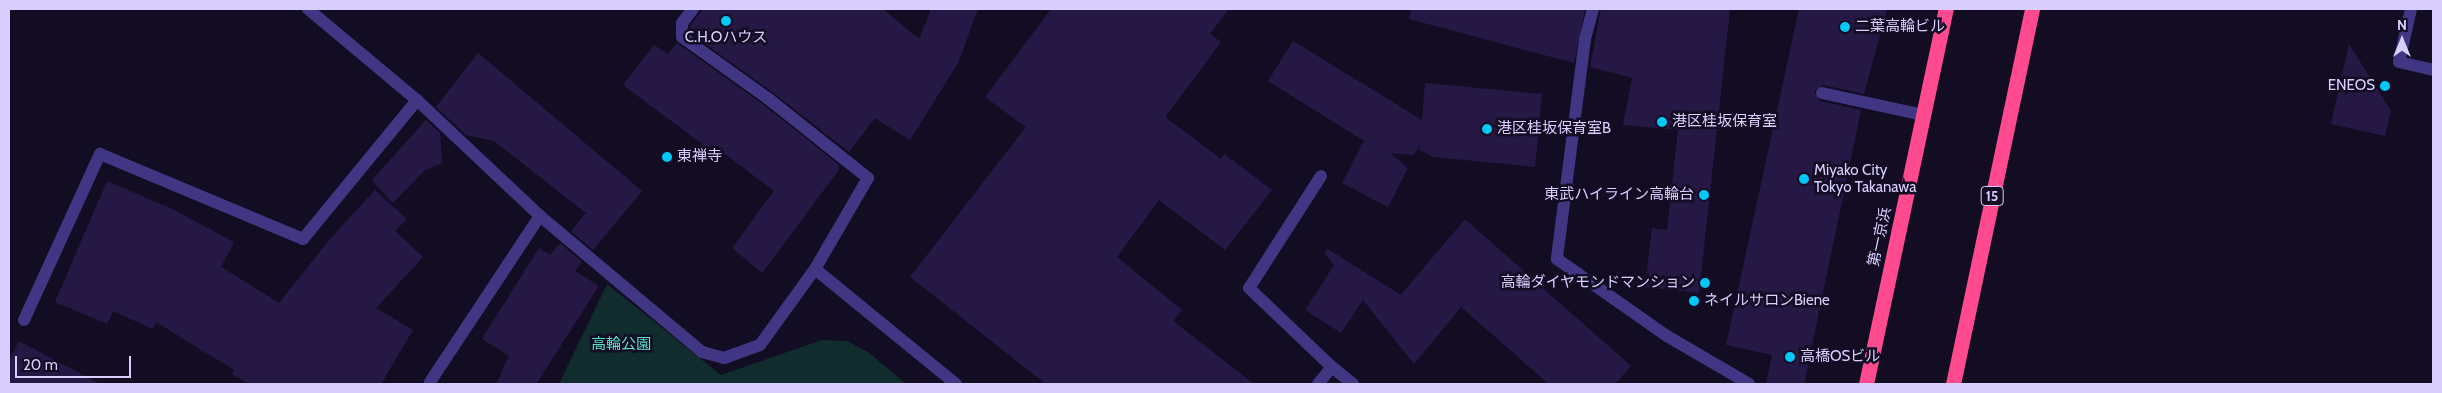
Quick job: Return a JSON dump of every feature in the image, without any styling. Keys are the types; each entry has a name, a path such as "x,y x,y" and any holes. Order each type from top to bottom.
{"highway":[{"name":"第一京浜","path":"1866,384 1946,9"},
{"name":"15","path":"1953,384 2032,9"}],"street":[{"path":"308,9 417,100 540,216 621,281 702,352 724,358 760,345 814,269 868,178 770,100 682,37 682,23 693,9"},
{"path":"1593,9 1585,39 1557,259 1667,336 1749,384"},
{"path":"2411,9 2399,62 2433,70"},
{"path":"1822,93 1923,115"},
{"path":"24,320 100,154 303,239 417,100"},
{"path":"1321,176 1249,288 1332,367 1353,384"},
{"path":"430,382 540,216"},
{"path":"814,269 956,384"},
{"path":"1318,384 1332,367"}],"green space":[{"name":"高輪公園","path":"607,284 721,375 822,340 847,341 868,352 906,384 559,384"}],"building":[{"path":"703,9 883,9 919,39 931,9 978,9 958,63 910,140 875,118 849,152 775,94 690,33 690,26"},
{"path":"1051,9 1229,9 1210,34 1221,42 1165,117 1221,159 1224,154 1272,190 1225,250 1159,200 1117,257 1182,310 1173,321 1254,384 1046,384 910,277 1026,127 985,97"},
{"path":"1411,9 1585,9 1574,63 1409,19"},
{"path":"1601,9 1730,9 1699,293 1645,287 1652,228 1667,230 1678,130 1623,125 1632,78 1590,67"},
{"name":"Miyako City Tokyo Takanawa","path":"1799,9 1887,9 1864,94 1823,85 1814,91 1820,101 1861,110 1804,384 1766,384 1772,355 1726,345"},
{"path":"1293,41 1422,120 1425,83 1542,94 1535,167 1434,157 1419,150 1420,145 1414,155 1390,153 1408,168 1388,207 1342,183 1364,141 1268,81"},
{"path":"677,43 765,106 839,165 838,171 762,273 732,248 774,191 720,150 717,155 623,85 654,45 668,54"},
{"path":"2349,44 2391,111 2385,136 2331,124"},
{"path":"478,53 642,191 593,250 571,231 586,213 494,141 466,135 436,107"},
{"path":"426,120 440,133 442,163 424,171 393,203 372,180"},
{"path":"107,181 172,209 234,242 221,267 279,303 330,239 375,190 407,219 395,231 423,257 376,308 413,330 381,384 250,384 232,374 234,370 156,322 153,329 113,311 107,324 55,302"},
{"path":"1465,219 1631,366 1615,384 1549,384 1461,307 1414,364 1363,300 1341,333 1305,310 1334,265 1324,252 1328,249 1401,295"},
{"path":"560,243 582,262 575,271 599,286 536,384 496,384 509,356 482,339 539,248 550,255"},
{"path":"19,341 100,384 9,384 9,360"}],"place":[{"name":"C.H.Oハウス","path":"726,21"},
{"name":"二葉高輪ビル","path":"1845,27"},
{"name":"ENEOS","path":"2385,86"},
{"name":"港区桂坂保育室","path":"1662,122"},
{"name":"港区桂坂保育室B","path":"1487,129"},
{"name":"東禅寺","path":"667,157"},
{"name":"Miyako City Tokyo Takanawa","path":"1804,179"},
{"name":"東武ハイライン高輪台","path":"1704,195"},
{"name":"高輪ダイヤモンドマンション","path":"1705,283"},
{"name":"ネイルサロンBiene","path":"1694,301"},
{"name":"高橋OSビル","path":"1790,357"}]}
